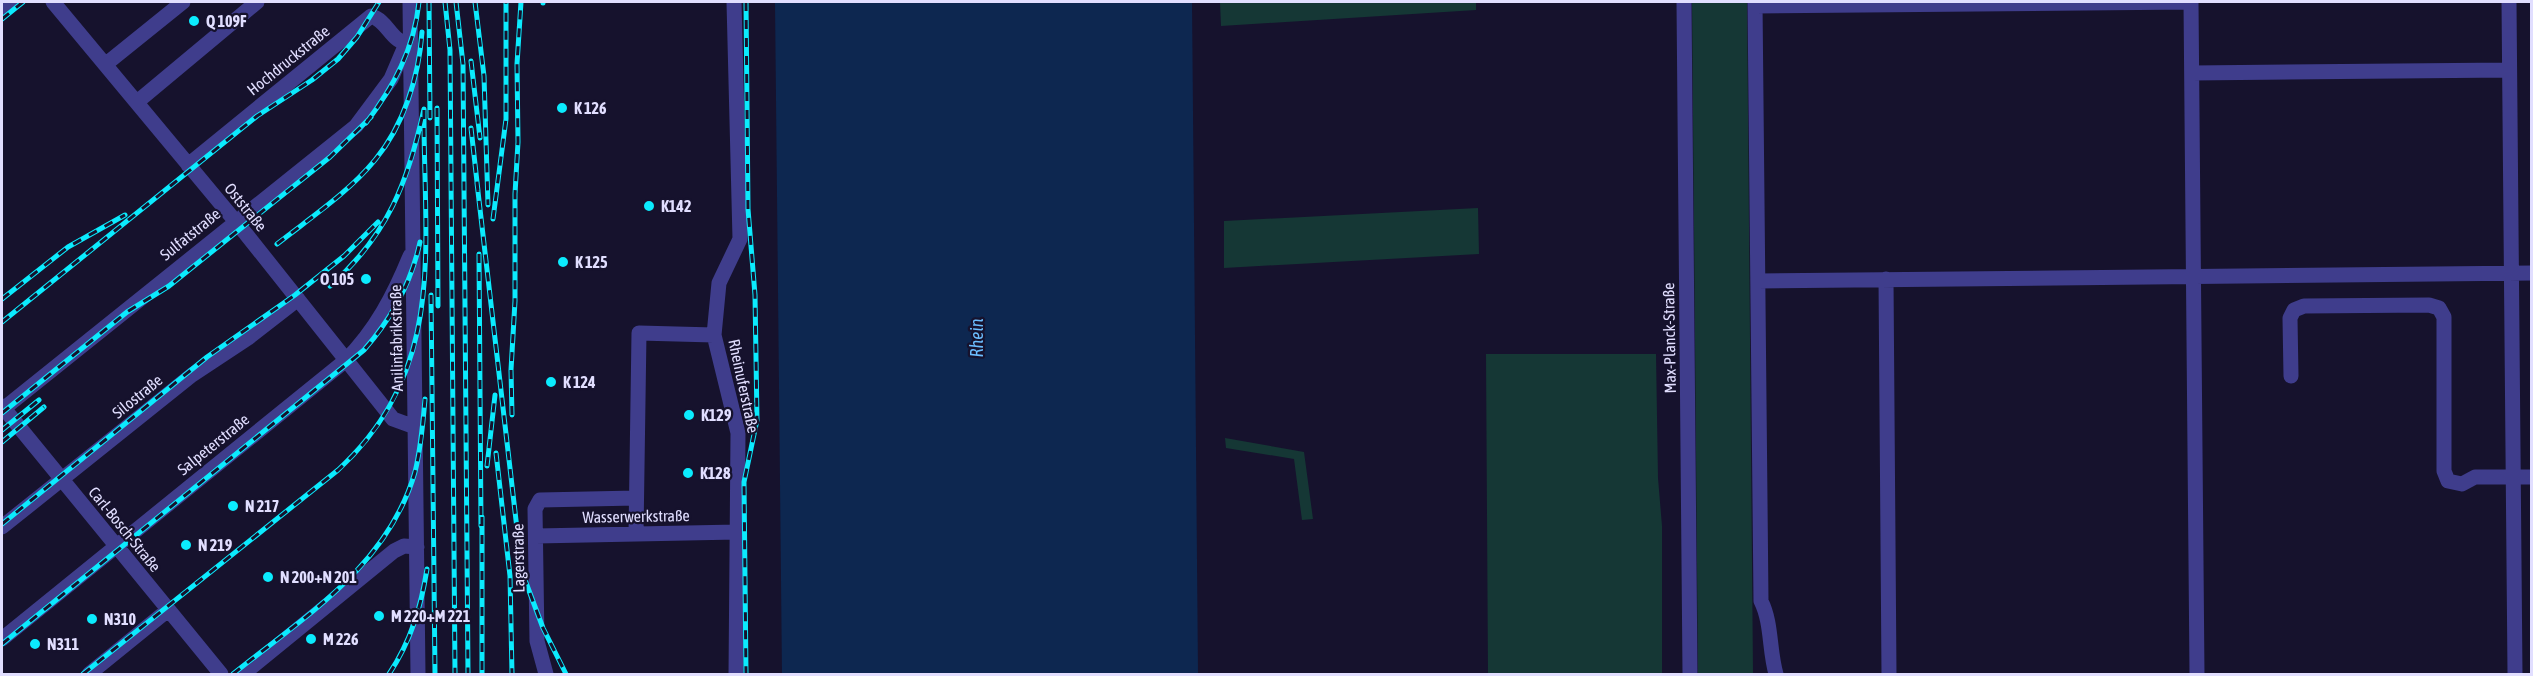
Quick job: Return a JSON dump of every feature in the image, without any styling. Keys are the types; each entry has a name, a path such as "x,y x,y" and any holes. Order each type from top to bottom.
{"street":[{"path":"2,10 12,2"},
{"name":"Oststraße","path":"53,2 235,221 393,419 415,427"},
{"path":"106,64 183,2"},
{"path":"136,102 257,2"},
{"name":"Anilinfabrikstraße","path":"411,2 409,44 414,248 418,675"},
{"name":"Rheinuferstraße","path":"734,2 740,239 719,283 714,335 738,433 736,675"},
{"name":"Max-Planck-Straße","path":"1684,2 1690,675"},
{"path":"1776,675 1770,653 1768,615 1761,601 1755,4 2191,2 2197,675"},
{"path":"2509,2 2515,675"},
{"name":"Hochdruckstraße","path":"189,165 371,16 376,17 396,40 409,44"},
{"name":"Sulfatstraße","path":"2,408 356,126 391,79 409,44"},
{"path":"2192,72 2509,70"},
{"name":"Salpeterstraße","path":"2,639 345,361 374,329 395,291 414,248"},
{"path":"1758,281 2532,273"},
{"path":"1886,279 1889,675"},
{"name":"Silostraße","path":"2,527 192,375 248,338 298,299"},
{"path":"2291,376 2290,318 2294,310 2304,306 2430,305 2439,308 2444,317 2444,471 2448,481 2462,484 2475,477 2532,477"},
{"path":"636,534 639,333 714,335"},
{"name":"Carl-Bosch-Straße","path":"2,408 168,610 214,672"},
{"name":"Lagerstraße","path":"546,675 537,641 535,509 540,500 636,498"},
{"name":"Wasserwerkstraße","path":"536,536 737,532"},
{"path":"243,675 394,551 404,546 417,547"},
{"path":"89,675 168,610"}],"green space":[{"path":"1220,2 1476,2 1476,10 1221,26"},
{"path":"1692,2 1747,2 1753,674 1698,674"},
{"path":"1478,208 1479,254 1224,268 1224,221"},
{"path":"1486,354 1656,354 1658,478 1662,526 1662,674 1488,674"},
{"path":"1225,438 1304,452 1313,519 1302,520 1294,459 1226,448"}],"water":[{"name":"Rhein","path":"775,2 1192,2 1198,674 782,674"}],"railway":[{"path":"2,19 23,2"},
{"path":"2,322 257,116 312,80 338,59 357,37 379,2"},
{"path":"366,123 394,81 401,66 413,36 419,2"},
{"path":"429,2 430,118"},
{"path":"445,2 450,50 455,674"},
{"path":"456,2 463,64 468,674"},
{"path":"475,2 484,76 488,205"},
{"path":"493,219 506,119 506,2"},
{"path":"512,415 511,370 515,301 515,194 518,142 517,64 521,2"},
{"path":"746,2 748,209 755,295 757,420 744,482 746,674"},
{"path":"277,244 353,183 385,146 402,116 408,99 417,66 422,32"},
{"path":"471,61 480,138"},
{"path":"437,108 438,306"},
{"path":"83,674 338,470 374,431 398,390 414,347 422,302 426,256 424,109 411,160 393,206 367,247 330,286"},
{"path":"2,413 127,312 169,286 330,157 371,117"},
{"path":"471,128 478,191"},
{"path":"477,183 522,572 543,628 566,674"},
{"path":"2,299 68,247 125,215"},
{"path":"2,524 207,357 295,295 344,256 378,222"},
{"path":"2,644 364,350 383,326 399,300 406,286 420,242"},
{"path":"479,254 481,526"},
{"path":"431,295 435,674"},
{"path":"487,466 495,395"},
{"path":"233,674 341,586 365,562 385,535 402,505 415,472 425,399"},
{"path":"2,430 39,400"},
{"path":"2,442 44,407"},
{"path":"496,453 510,576 512,674"},
{"path":"482,517 482,674"},
{"path":"389,674 397,662 414,623 427,569"}],"place":[{"name":"Q 109F","path":"194,21"},
{"name":"K 126","path":"562,108"},
{"name":"K142","path":"649,206"},
{"name":"K 125","path":"563,262"},
{"name":"O 105","path":"366,279"},
{"name":"K 124","path":"551,382"},
{"name":"K129","path":"689,415"},
{"name":"K128","path":"688,473"},
{"name":"N 217","path":"233,506"},
{"name":"N 219","path":"186,545"},
{"name":"N 200+N 201","path":"268,577"},
{"name":"M 220+M 221","path":"379,616"},
{"name":"N310","path":"92,619"},
{"name":"M 226","path":"311,639"},
{"name":"N311","path":"35,644"}]}
